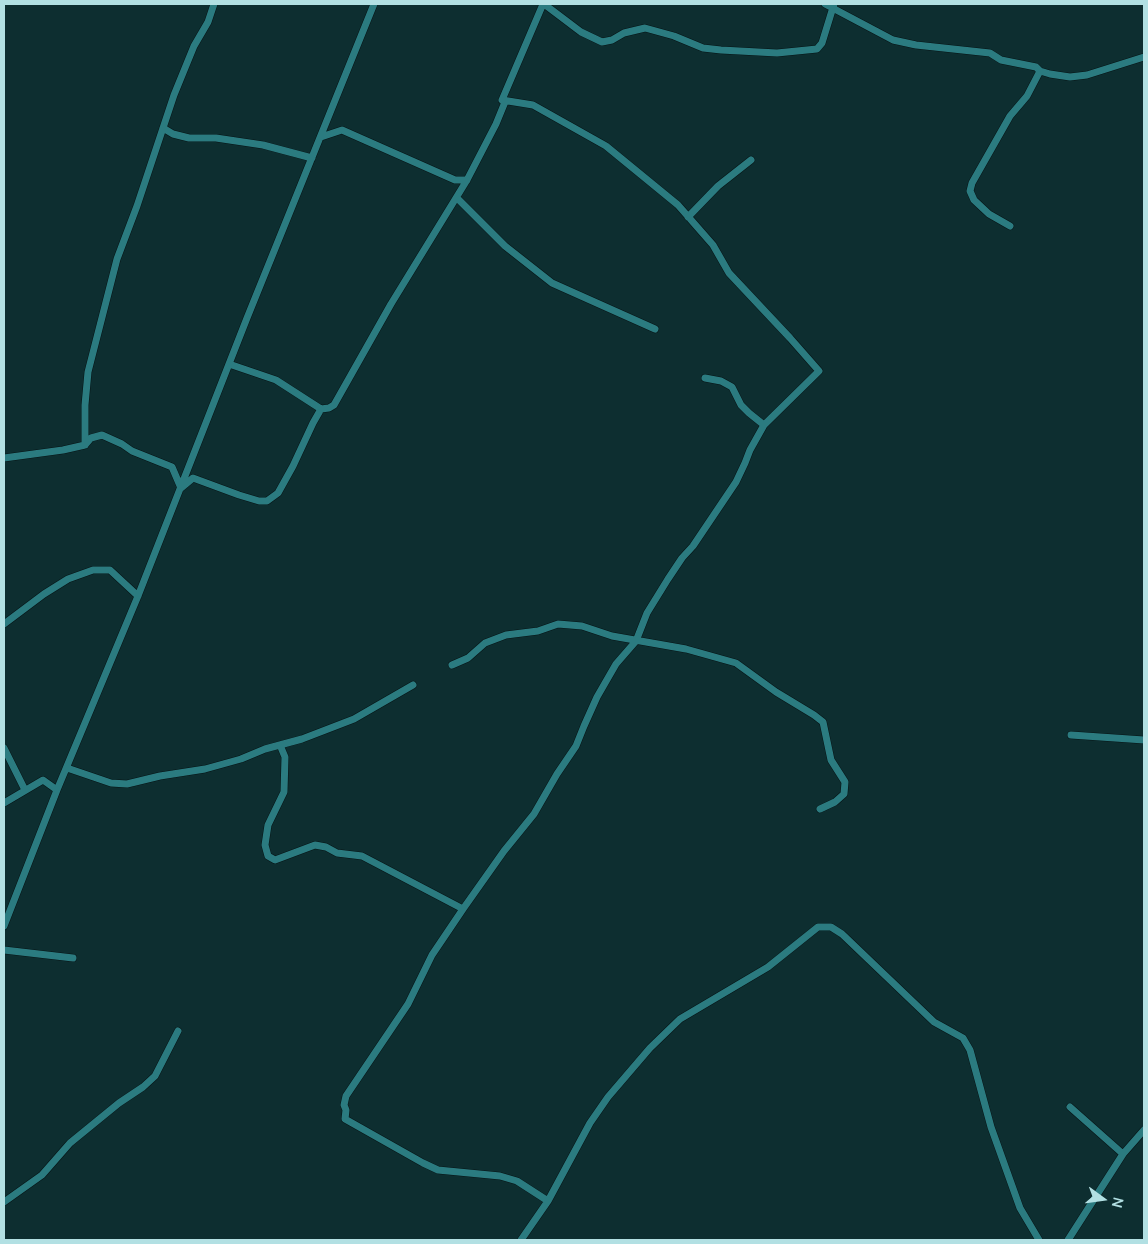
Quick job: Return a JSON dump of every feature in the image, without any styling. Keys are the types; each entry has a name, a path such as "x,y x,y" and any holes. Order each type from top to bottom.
{"street":[{"path":"85,444 85,405 88,372 117,259 174,95 194,46 208,22 214,4"},
{"path":"4,926 374,4"},
{"path":"229,364 276,380 321,409 334,405 390,304 467,180 496,124 505,102 502,100 543,4 582,32 602,42 612,40 624,33 645,28 674,36 703,48 777,53 817,49 822,44 833,6"},
{"path":"825,4 833,6 894,40 916,45 990,53 1001,60 1036,67 1040,71 1070,77 1087,76 1144,57"},
{"path":"1010,226 989,214 974,200 970,191 972,183 1010,116 1027,96 1040,71"},
{"path":"502,100 532,104 606,146 678,205 713,245 729,273 819,371 764,425 750,450 736,482 693,546 682,558 647,613 636,641 616,664 597,697 576,746 534,814 504,850 462,909 432,955 408,1004 346,1096 344,1105 346,1110 345,1119 423,1163 438,1170 500,1176 517,1181 548,1201"},
{"path":"163,128 172,134 189,138 216,138 263,145 312,158"},
{"path":"321,137 342,130 455,180 467,180"},
{"path":"688,217 718,186 751,160"},
{"path":"455,180 459,195 505,246 552,283 656,329"},
{"path":"705,378 721,381 732,387 741,405 764,425"},
{"path":"181,488 193,478 259,501 267,501 273,498 290,473 321,409"},
{"path":"4,458 50,453 85,444 92,438 102,435 132,451 172,467 181,488"},
{"path":"4,624 44,594 68,579 93,570 110,570 138,596"},
{"path":"452,665 468,658 485,643 506,636 538,631 558,624 582,626 612,636 686,649 736,663 776,692 823,722 832,760 845,782 844,794 836,802 820,809"},
{"path":"67,768 111,783 127,784 160,776 205,769 302,739 354,719 413,685"},
{"path":"1071,735 1144,740"},
{"path":"280,745 284,757 284,792 268,825 265,845 268,856 275,860 315,845 326,846 337,853 362,856 462,909"},
{"path":"4,748 25,790"},
{"path":"4,803 43,780 57,790"},
{"path":"521,1240 548,1201 590,1123 608,1097 650,1048 680,1019 768,967 818,928 831,927 842,934 934,1022 963,1038 970,1050 991,1127 1020,1208 1039,1240"},
{"path":"4,950 73,958"},
{"path":"4,1202 42,1175 70,1144 155,1076 178,1031"},
{"path":"1070,1107 1122,1154"},
{"path":"1068,1240 1122,1154 1144,1130"}]}
